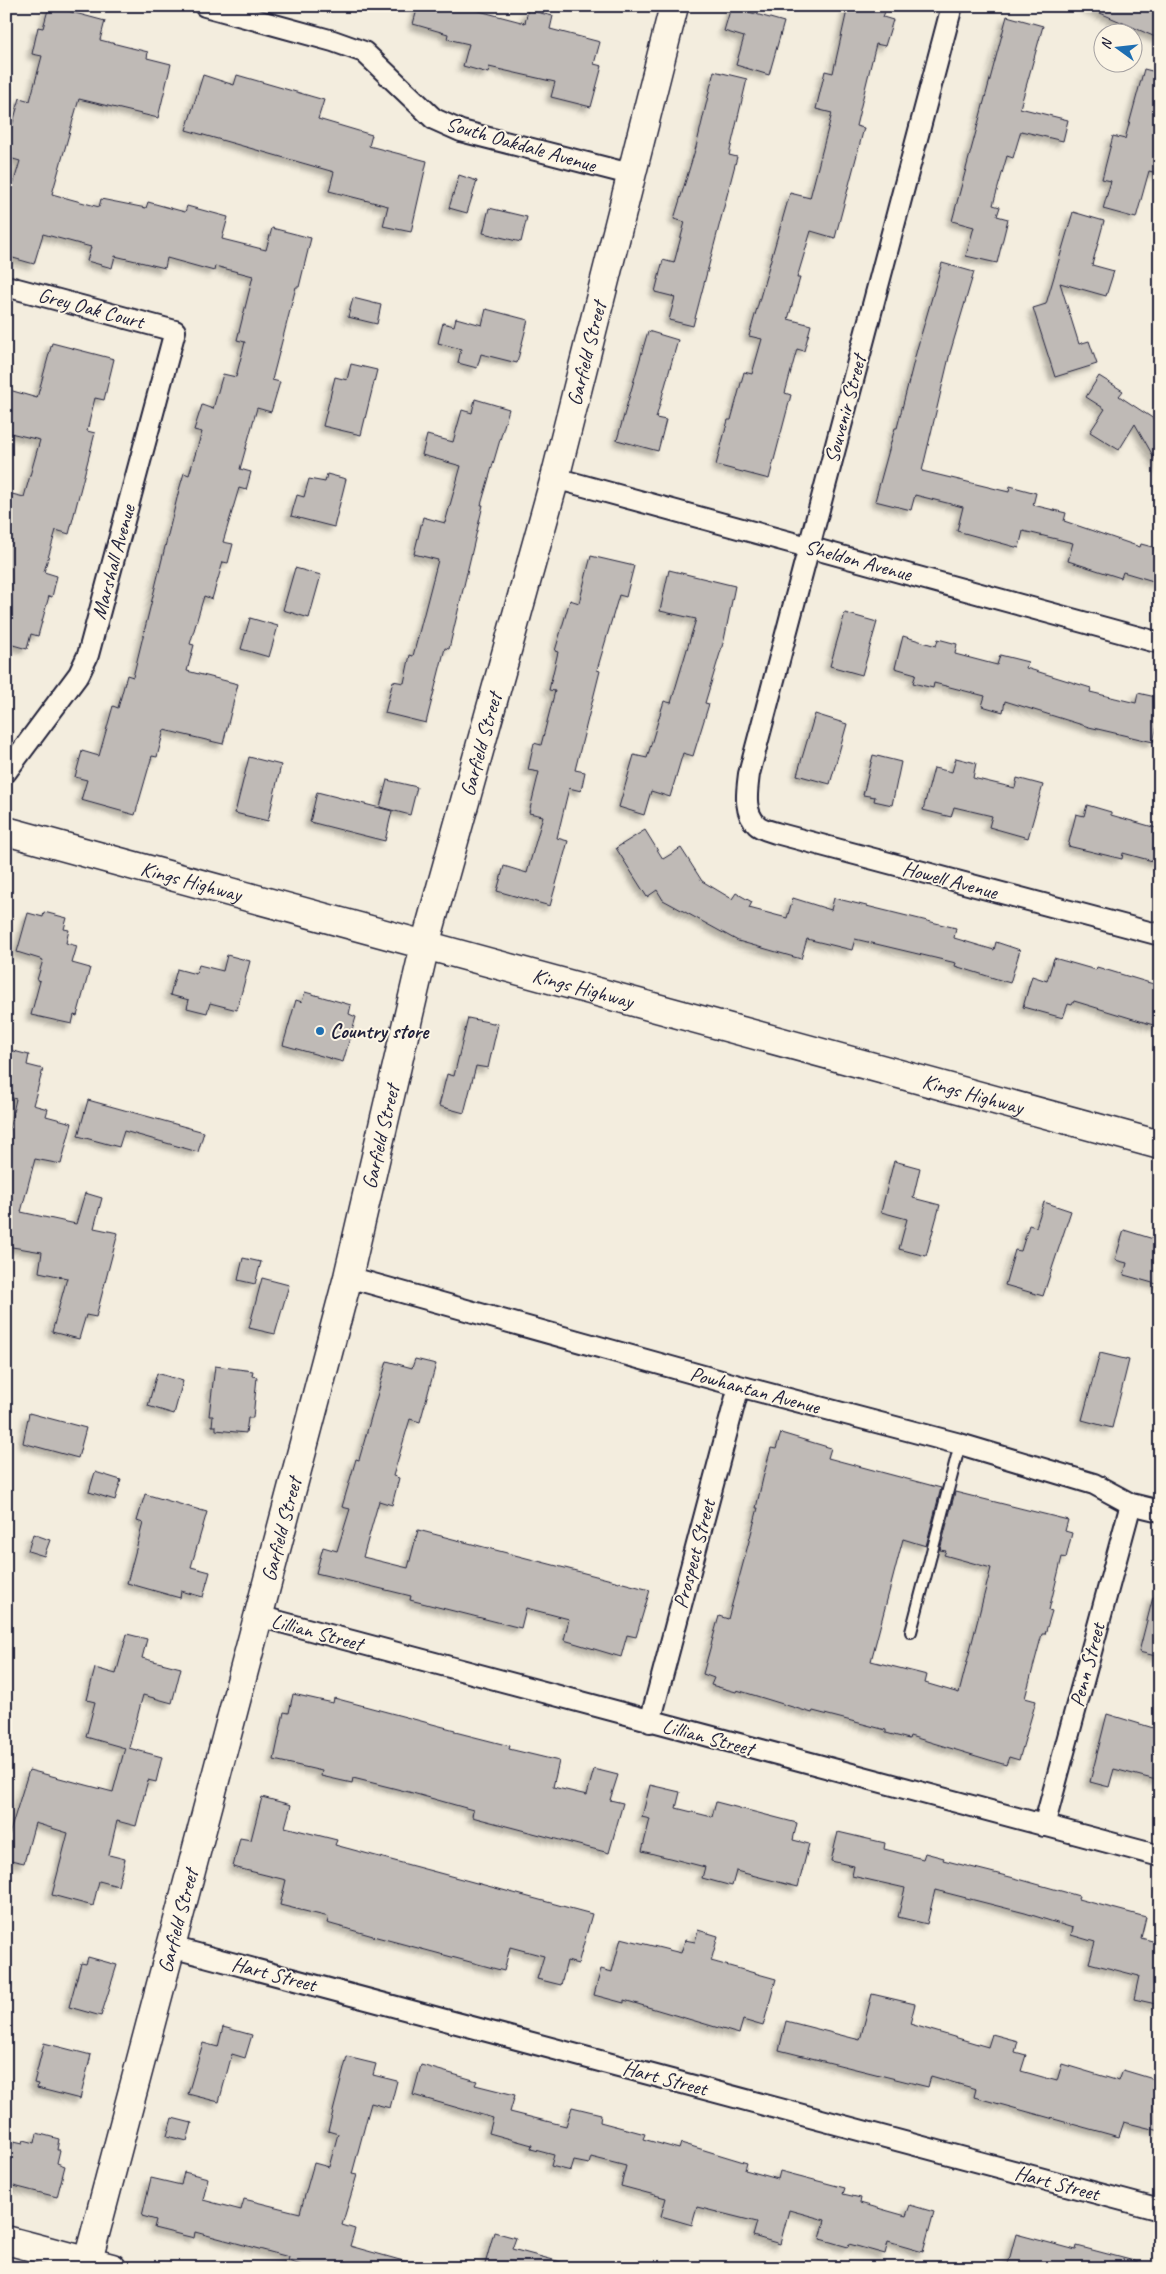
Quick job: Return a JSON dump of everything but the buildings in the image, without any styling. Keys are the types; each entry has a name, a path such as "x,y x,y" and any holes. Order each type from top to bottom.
{"main road":[{"name":"Garfield Street","path":"95,2266 171,1947 348,1277 425,945 555,478 630,174 674,6"},
{"name":"Kings Highway","path":"6,831 1160,1145"},
{"path":"6,2240 95,2266"}],"street":[{"name":"South Oakdale Avenue","path":"205,6 333,41 364,52 434,119 462,131 630,174"},
{"name":"Souvenir Street","path":"748,812 746,795 749,774 952,6"},
{"name":"Grey Oak Court","path":"6,286 175,331"},
{"name":"Marshall Avenue","path":"6,772 79,674 88,655 175,331"},
{"name":"Sheldon Avenue","path":"555,478 1160,643"},
{"name":"Howell Avenue","path":"748,812 757,825 776,833 1160,935"},
{"name":"Powhantan Avenue","path":"348,1277 739,1386 960,1444 1094,1484 1131,1504 1160,1512"},
{"name":"Prospect Street","path":"650,1722 739,1386"},
{"name":"Penn Street","path":"1044,1826 1131,1504"},
{"name":"Lillian Street","path":"258,1616 650,1722 1160,1856"},
{"name":"Hart Street","path":"171,1947 1160,2210"}],"lane":[{"path":"911,1632 960,1444"}],"place":[{"name":"Country store","path":"320,1031"}]}
